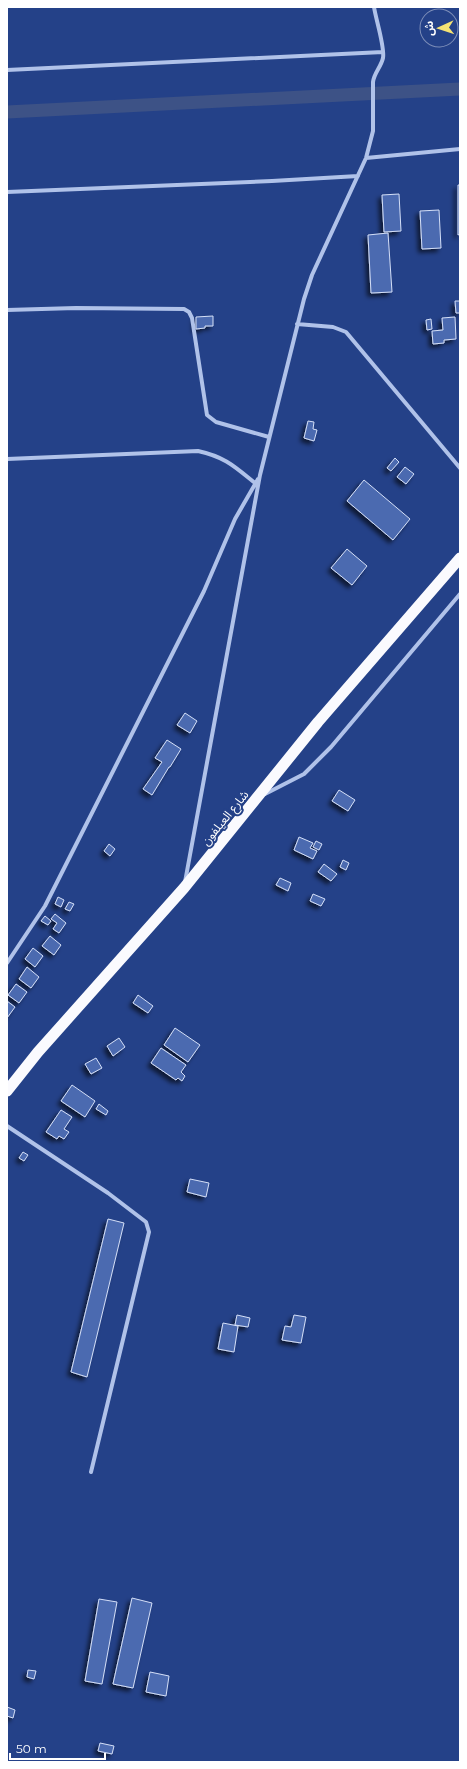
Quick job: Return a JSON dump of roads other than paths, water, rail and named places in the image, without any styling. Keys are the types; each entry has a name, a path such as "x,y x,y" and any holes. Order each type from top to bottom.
{"highway":[{"name":"شارع العيلفون","path":"7,1091 38,1052 184,888 318,722 460,558"}],"street":[{"path":"184,888 260,475 297,324 312,275 366,158 373,131 373,82 382,61 383,52 374,7"},
{"path":"7,70 383,52"},
{"path":"366,158 460,149"},
{"path":"7,192 358,176"},
{"path":"7,310 76,308 184,309 189,312 192,318 207,415 216,422 269,437"},
{"path":"297,324 333,327 346,332 460,468"},
{"path":"7,459 198,451 214,454 228,461 255,483"},
{"path":"7,963 45,906 204,591 235,519 260,475"},
{"path":"258,797 304,774 331,747 460,594"},
{"path":"7,1126 108,1193 146,1222 150,1232 91,1472"}],"waterway":[{"path":"7,112 460,89"}]}
